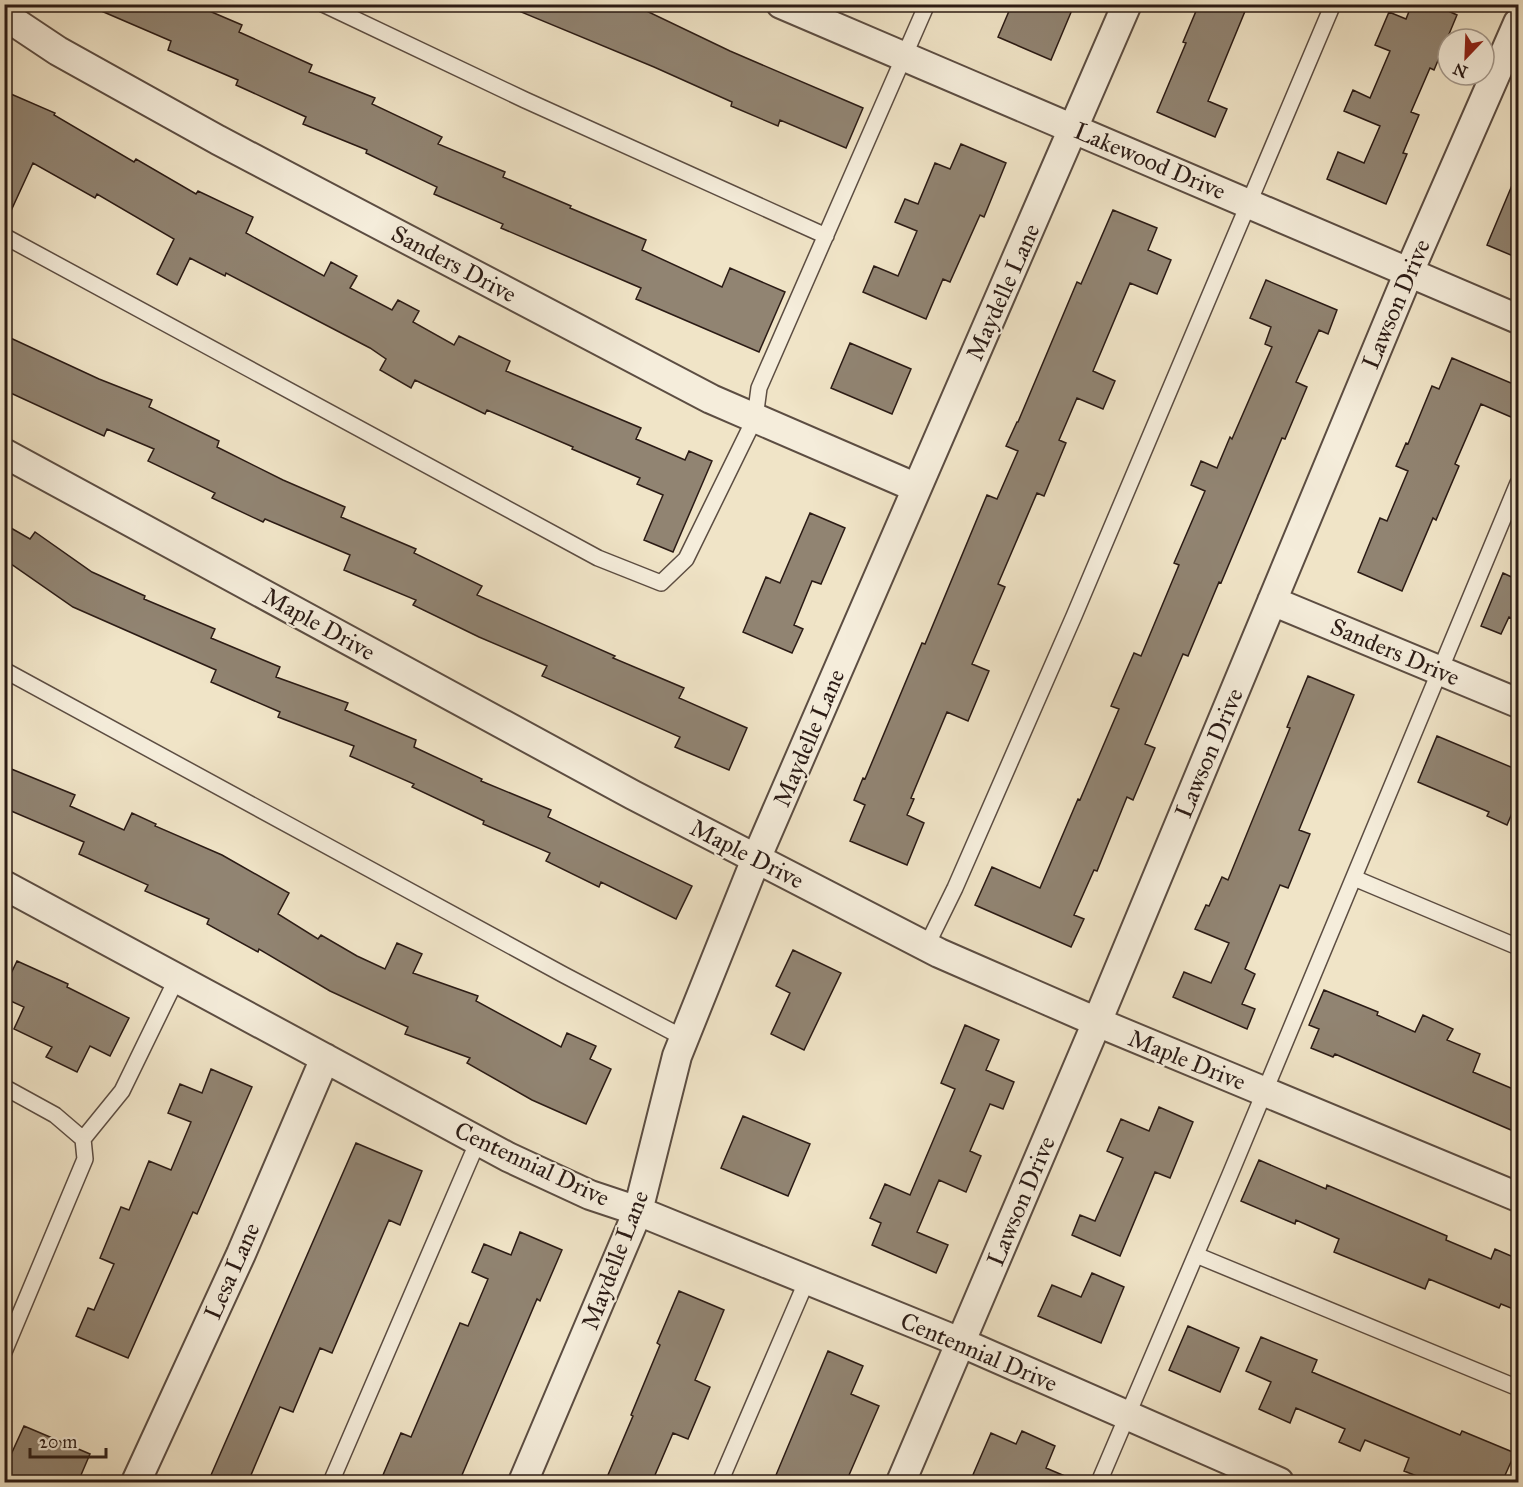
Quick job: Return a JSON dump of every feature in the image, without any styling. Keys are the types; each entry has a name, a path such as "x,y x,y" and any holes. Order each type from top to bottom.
{"street":[{"name":"Lakewood Drive","path":"781,4 1518,319"},
{"name":"Maydelle Lane","path":"523,1482 639,1211 677,1056 756,859 1127,4"},
{"name":"Sanders Drive","path":"4,15 58,51 218,140 711,399 917,488"},
{"name":"Lawson Drive","path":"901,1482 1097,1023 1409,272 1518,23"},
{"name":"Maple Drive","path":"4,453 633,795 926,946 1097,1023 1518,1197"},
{"name":"Sanders Drive","path":"1272,601 1518,703"},
{"name":"Centennial Drive","path":"4,885 478,1141 590,1195 639,1211 960,1342 1278,1482"},
{"name":"Lesa Lane","path":"136,1482 241,1254 325,1058"}],"lane":[{"path":"323,4 525,100 826,236"},
{"path":"4,236 598,558 661,583 686,559 755,418 759,388 927,4"},
{"path":"926,946 955,888 1055,659 1333,4"},
{"path":"1099,1482 1265,1092 1440,670 1514,507 1518,483"},
{"path":"4,670 684,1038"},
{"path":"1354,878 1518,947"},
{"path":"83,1139 122,1091 177,978"},
{"path":"4,1087 55,1115 83,1139 86,1159 4,1352"},
{"path":"331,1482 478,1141"},
{"path":"1196,1255 1518,1388"},
{"path":"720,1482 807,1280"}],"building":[{"path":"85,4 193,4 242,25 239,32 312,65 309,72 375,98 372,104 442,137 438,144 505,172 503,177 571,206 570,208 646,240 642,250 722,287 730,268 785,292 759,352 636,299 641,288 501,228 503,224 434,194 437,187 366,153 367,150 303,124 306,117 236,85 238,80 168,50 171,41"},
{"path":"502,4 632,4 730,51 863,108 846,148 780,120 778,126 731,106 732,102 654,67"},
{"path":"1012,4 1058,4 1072,10 1051,60 998,37"},
{"path":"1199,4 1248,4 1208,101 1227,109 1215,137 1157,112 1186,43 1183,42"},
{"path":"1412,4 1433,4 1457,15 1452,27 1436,27 1436,65 1434,70 1430,68 1411,112 1419,115 1403,153 1407,154 1386,204 1327,179 1338,152 1364,163 1380,126 1344,111 1353,90 1370,98 1390,51 1375,45 1389,12 1406,19"},
{"path":"4,91 55,113 54,115 134,162 136,159 196,194 198,191 253,217 246,233 324,276 331,262 357,276 350,288 392,310 398,300 419,311 413,322 454,345 459,336 510,361 506,371 641,428 636,439 685,460 689,451 712,461 673,552 644,540 663,495 637,484 640,478 487,410 485,414 415,380 411,388 380,370 386,359 370,348 226,273 225,276 190,258 177,285 157,274 174,239 97,194 95,198 33,163 4,226"},
{"path":"961,144 1006,163 984,217 980,215 950,282 943,279 926,319 863,292 874,266 898,276 917,231 895,222 905,199 918,204 935,163 950,169"},
{"path":"1518,171 1518,258 1487,245"},
{"path":"1113,210 1157,228 1148,250 1171,260 1157,294 1130,283 1093,371 1115,381 1103,409 1077,398 1059,440 1066,443 1044,496 1037,493 998,584 1005,587 972,664 989,671 968,721 947,712 911,798 914,799 907,815 924,823 907,865 850,841 865,805 854,800 922,643 925,644 987,495 997,499 1018,451 1006,446 1077,282 1081,284"},
{"path":"1266,280 1337,310 1328,334 1319,330 1296,382 1307,387 1285,439 1282,438 1188,656 1183,654 1145,744 1155,748 1133,800 1127,797 1097,871 1094,870 1074,915 1084,919 1071,947 975,905 992,867 1040,888 1119,709 1111,706 1134,653 1141,656 1179,565 1174,563 1205,491 1191,485 1201,461 1217,468 1272,347 1265,344 1271,327 1250,318"},
{"path":"4,335 99,379 152,400 149,407 219,441 217,447 283,480 345,507 341,517 416,549 414,553 482,586 477,595 684,688 679,698 747,728 729,770 675,747 680,737 542,676 547,666 413,605 416,600 344,570 350,555 265,519 263,522 212,498 215,493 148,461 154,449 107,429 104,436 4,390"},
{"path":"850,343 911,369 892,414 831,388"},
{"path":"1452,358 1518,386 1518,420 1481,404 1455,464 1459,466 1436,520 1433,518 1402,591 1358,572 1380,518 1387,521 1408,471 1396,466 1406,443 1408,444 1432,386 1439,389"},
{"path":"810,513 845,528 821,584 812,581 794,625 803,629 792,653 743,632 766,577 780,583"},
{"path":"4,524 30,539 35,532 92,572 145,596 144,599 215,629 211,638 280,667 276,677 348,703 345,710 416,740 414,747 482,779 481,781 551,810 548,817 692,886 676,919 601,882 599,887 546,861 550,853 483,824 484,821 412,787 414,784 350,756 354,746 278,717 280,712 211,682 216,670 73,607 4,559"},
{"path":"1503,573 1518,580 1518,621 1509,617 1501,634 1481,626"},
{"path":"1308,676 1354,695 1299,830 1310,834 1288,888 1280,885 1245,969 1255,974 1242,1004 1255,1009 1247,1029 1173,997 1184,972 1211,983 1229,943 1195,929 1206,905 1209,906 1222,877 1228,880 1290,728 1287,727"},
{"path":"1437,736 1518,770 1518,799 1507,825 1487,816 1489,812 1418,782"},
{"path":"4,766 75,795 70,806 124,830 132,813 156,824 155,826 222,855 289,893 278,914 318,939 321,935 385,969 397,943 422,954 413,973 478,996 476,1001 561,1047 567,1033 596,1046 590,1059 611,1069 586,1124 532,1100 467,1063 470,1058 405,1034 408,1027 330,991 259,949 258,952 207,924 209,919 145,891 148,885 79,854 84,842 4,808"},
{"path":"793,950 841,973 804,1050 771,1034 790,993 776,986"},
{"path":"17,961 68,984 67,987 129,1018 110,1056 90,1046 77,1072 46,1057 52,1047 14,1029 24,1007 4,998 4,988"},
{"path":"1324,990 1378,1012 1377,1015 1415,1032 1423,1015 1453,1029 1447,1040 1480,1054 1473,1072 1518,1091 1518,1133 1335,1054 1333,1057 1311,1048 1319,1029 1309,1025"},
{"path":"965,1025 999,1040 986,1070 1014,1082 1003,1109 990,1104 970,1151 981,1156 966,1192 939,1180 917,1232 948,1245 936,1273 872,1245 881,1223 870,1218 885,1184 910,1195 955,1089 941,1083"},
{"path":"211,1069 252,1087 197,1214 193,1212 128,1358 76,1336 88,1308 94,1310 114,1264 100,1258 121,1207 129,1210 149,1161 171,1170 191,1122 168,1113 180,1084 202,1093"},
{"path":"1159,1107 1193,1122 1170,1178 1155,1172 1120,1256 1072,1235 1080,1215 1095,1221 1123,1158 1107,1151 1121,1119 1149,1131"},
{"path":"743,1116 810,1144 788,1196 721,1168"},
{"path":"356,1143 422,1171 400,1225 389,1220 332,1353 320,1348 293,1412 280,1407 248,1482 208,1482"},
{"path":"1259,1160 1326,1189 1327,1185 1447,1236 1446,1240 1491,1259 1495,1249 1518,1259 1518,1311 1501,1304 1499,1308 1429,1279 1425,1289 1334,1252 1339,1239 1296,1220 1295,1224 1241,1201"},
{"path":"520,1232 562,1250 540,1301 537,1299 459,1482 380,1482 401,1433 411,1437 460,1323 468,1326 488,1279 472,1272 484,1244 511,1255"},
{"path":"1092,1273 1124,1287 1101,1343 1038,1316 1052,1285 1081,1297"},
{"path":"679,1291 724,1310 695,1380 710,1387 688,1439 673,1433 652,1482 605,1482 633,1416 631,1415 660,1345 657,1343"},
{"path":"1188,1326 1239,1348 1220,1392 1169,1370"},
{"path":"1261,1337 1317,1360 1312,1372 1460,1435 1462,1431 1515,1453 1502,1482 1432,1482 1404,1471 1409,1458 1365,1440 1360,1451 1339,1442 1345,1429 1296,1408 1290,1423 1259,1409 1271,1382 1246,1371"},
{"path":"828,1351 863,1366 851,1394 879,1406 846,1482 794,1482 776,1475"},
{"path":"24,1426 90,1454 78,1482 4,1482 4,1470"},
{"path":"1022,1431 1055,1446 1046,1468 1079,1482 985,1482 972,1477 991,1433 1016,1444"}]}
